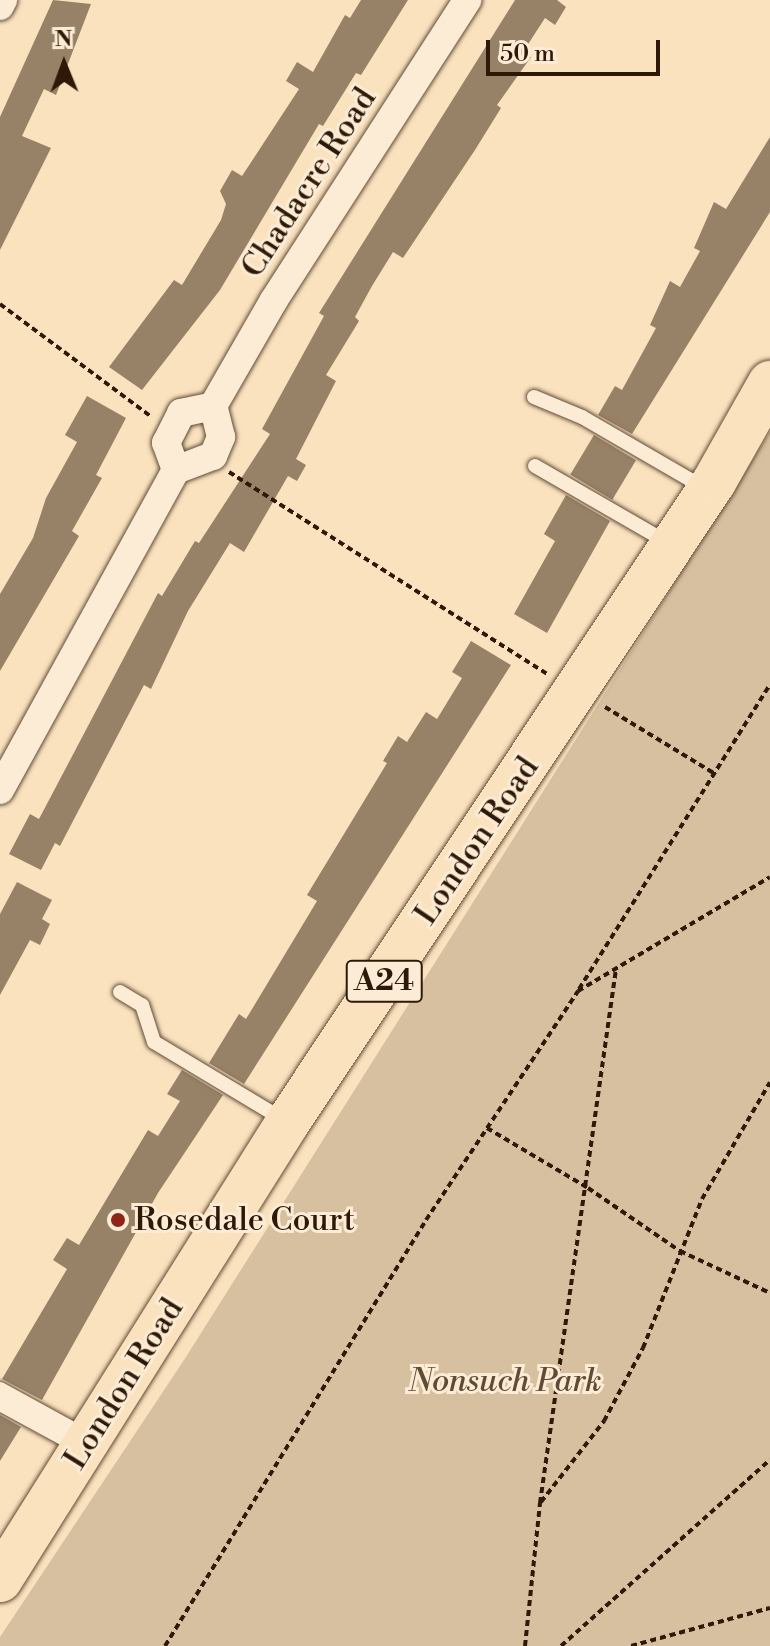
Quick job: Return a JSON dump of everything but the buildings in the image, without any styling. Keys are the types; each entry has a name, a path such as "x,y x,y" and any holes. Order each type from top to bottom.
{"highway":[{"name":"London Road","path":"0,1580 288,1122 673,545 770,383"}],"street":[{"path":"0,6 3,0"},
{"name":"Chadacre Road","path":"213,406 274,300 467,0"},
{"path":"0,790 176,470 213,456 221,437 213,406 181,413 166,443 176,470"}],"lane":[{"path":"534,397 582,417 708,490"},
{"path":"535,466 673,545"},
{"path":"120,992 142,1005 154,1042 288,1122"},
{"path":"0,1389 87,1444"},
{"path":"0,1404 87,1444"}],"path":[{"path":"0,304 173,430"},
{"path":"213,456 233,475 715,774"},
{"path":"165,1646 487,1128 578,991 770,685"},
{"path":"578,991 770,877"},
{"path":"525,1646 540,1503 588,1188 616,969"},
{"path":"540,1503 604,1421 643,1348 702,1199 770,1082"},
{"path":"487,1128 588,1188 680,1251 770,1293"},
{"path":"561,1646 770,1460"},
{"path":"631,1646 770,1608"}],"green space":[{"name":"Nonsuch Park","path":"770,432 770,1646 0,1646 0,1637 184,1360"}],"place":[{"name":"Rosedale Court","path":"118,1220"}]}
